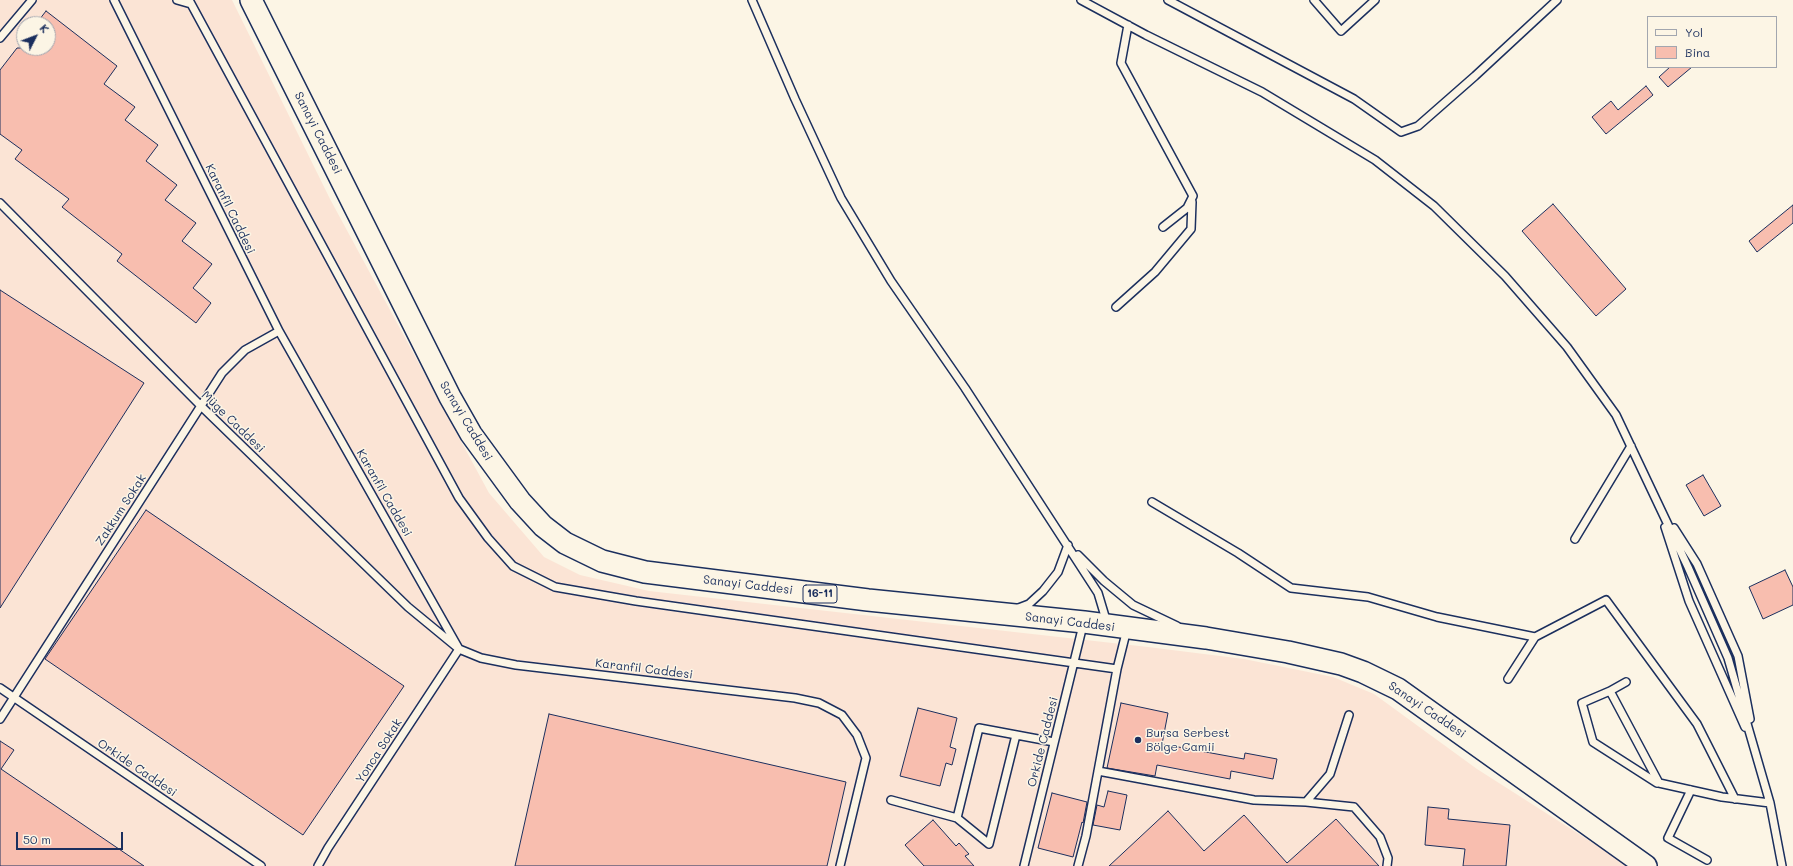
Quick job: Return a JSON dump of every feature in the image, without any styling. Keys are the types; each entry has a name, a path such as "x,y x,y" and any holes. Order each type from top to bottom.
{"main road":[{"name":"Sanayi Caddesi","path":"251,0 450,397 471,434 495,469 520,501 543,526 565,543 602,561 645,572 868,600 1084,622 1206,638 1314,657 1363,672 1386,682 1417,701 1646,866"}],"lane":[{"path":"0,38 32,0"},
{"name":"Karanfil Caddesi","path":"114,0 279,331 459,649 481,658 516,665 795,698 819,703 842,715 857,735 866,758 840,866"},
{"path":"177,0 190,2 459,498 488,538 513,566 555,587 636,601 1117,669"},
{"path":"752,0 795,99 841,198 891,281 965,388 1068,545 1117,627 1117,669 1086,836 1078,866"},
{"path":"1081,0 1262,92 1376,160 1434,206 1505,276 1567,347 1616,415 1658,502 1728,658 1770,803 1782,866"},
{"path":"1168,0 1354,99 1401,132 1418,126 1557,0"},
{"path":"1314,0 1341,31 1375,0"},
{"path":"1116,307 1155,272 1191,229 1193,196 1121,63 1128,25"},
{"path":"1163,227 1187,208 1192,198"},
{"name":"Müge Caddesi","path":"0,203 201,406 408,607 459,649"},
{"name":"Zakkum Sokak","path":"0,719 222,373 246,350 279,331"},
{"path":"1575,539 1632,446"},
{"path":"1152,502 1238,552 1291,588 1368,597 1437,617 1535,637"},
{"path":"1658,502 1689,600 1757,755"},
{"path":"1658,502 1697,564 1738,656 1757,755"},
{"path":"1003,614 1029,604 1043,591 1058,572 1068,545"},
{"path":"1068,545 1104,582 1133,605 1206,638"},
{"path":"1508,679 1535,637 1606,600 1697,724 1735,799"},
{"name":"Orkide Caddesi","path":"1024,866 1084,622"},
{"name":"Yonca Sokak","path":"318,866 328,848 459,649"},
{"path":"1626,682 1610,691 1582,703 1593,742 1659,784 1735,799 1770,803"},
{"name":"Orkide Caddesi","path":"0,688 261,866"},
{"path":"1610,691 1659,784"},
{"path":"1306,802 1330,774 1349,715"},
{"path":"957,818 979,728 1054,742"},
{"path":"891,800 957,818 989,844 1016,735"},
{"path":"1098,772 1254,800 1306,802 1354,807 1380,837 1388,858 1387,866"},
{"path":"1691,790 1668,838 1707,860"}],"shaded area":[{"path":"0,0 232,0 330,199 489,493 544,557 580,575 649,591 1244,659 1333,677 1374,694 1477,769 1629,866 0,866"}],"building":[{"path":"46,11 52,16 42,16"},
{"path":"56,19 117,66 104,84 135,107 125,120 158,145 146,161 177,185 165,200 196,223 182,241 212,264 193,288 211,303 196,323 117,261 122,254 62,207 69,199 15,159 22,150 0,134 0,70 16,49 16,56 56,56"},
{"path":"1669,68 1691,68 1668,87 1659,77"},
{"path":"1646,86 1653,95 1606,134 1592,117 1611,101 1618,110"},
{"path":"1553,204 1626,289 1596,316 1522,231"},
{"path":"1793,205 1793,223 1757,252 1749,241"},
{"path":"0,290 144,383 0,608"},
{"path":"1703,475 1721,506 1704,516 1686,485"},
{"path":"146,510 404,686 303,835 45,659"},
{"path":"1785,570 1793,587 1793,605 1763,619 1749,587"},
{"path":"1121,703 1168,713 1162,744 1244,759 1245,753 1277,759 1273,779 1231,771 1230,779 1157,765 1155,776 1107,768"},
{"path":"918,708 957,718 950,747 956,749 952,765 946,763 940,786 900,776"},
{"path":"549,714 846,782 827,866 515,866"},
{"path":"0,741 14,750 1,769 144,866 0,866"},
{"path":"1108,791 1127,795 1120,830 1093,825 1097,805 1104,807"},
{"path":"1052,793 1087,802 1083,823 1082,822 1073,857 1038,848"},
{"path":"1428,807 1449,809 1448,819 1510,825 1506,866 1463,866 1465,849 1425,845"},
{"path":"1168,811 1204,851 1244,815 1287,863 1336,819 1379,866 1109,866"},
{"path":"933,820 956,846 959,843 969,854 965,856 974,866 924,866 905,845"}],"place":[{"name":"Bursa Serbest Bölge Camii","path":"1138,740"}]}
